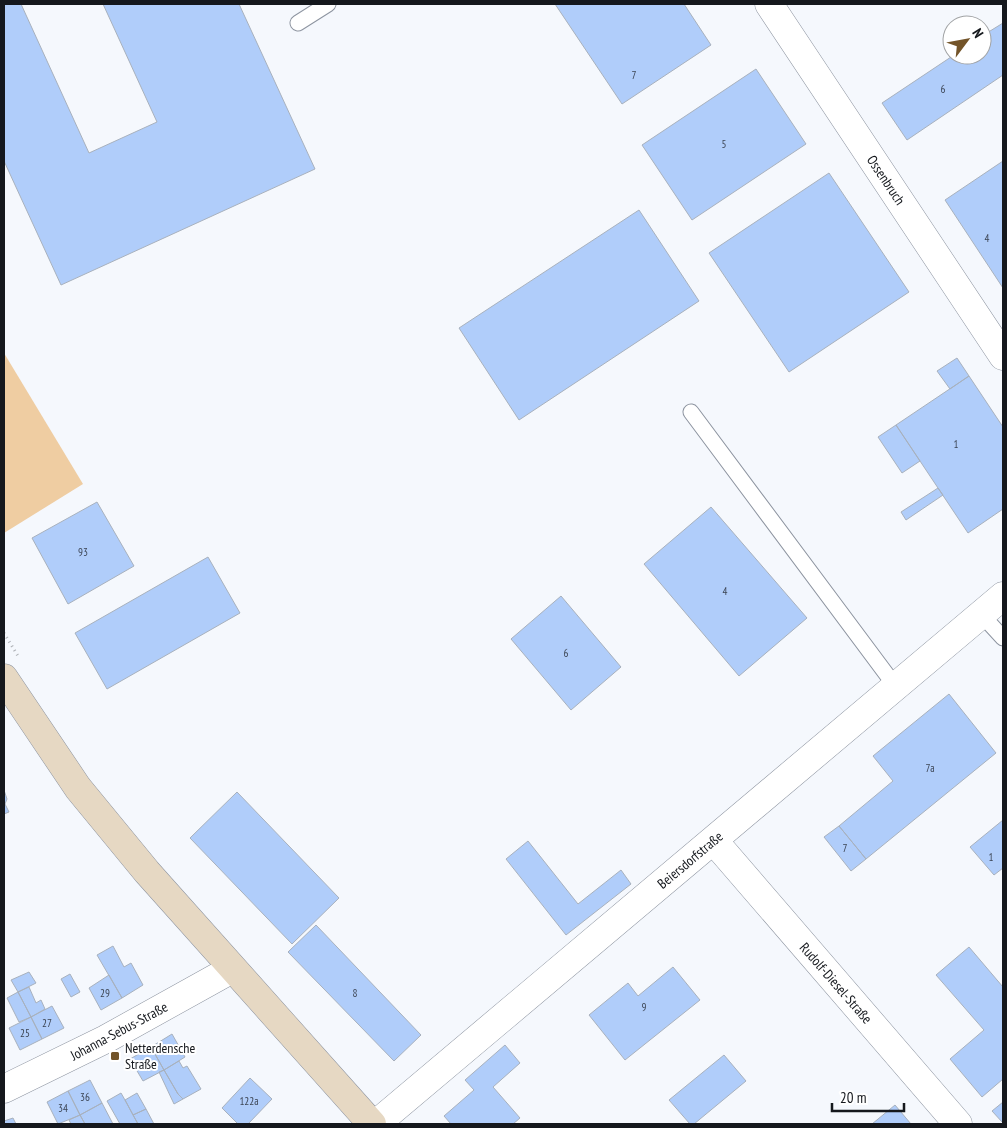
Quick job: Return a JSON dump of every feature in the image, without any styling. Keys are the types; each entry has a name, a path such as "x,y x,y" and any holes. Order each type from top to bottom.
{"street":[{"name":"Ossenbruch","path":"769,4 1003,356"},
{"name":"Beiersdorfstraße","path":"376,1124 1003,596"},
{"path":"4,678 78,788 147,872 372,1124"},
{"name":"Rudolf-Diesel-Straße","path":"714,841 958,1124"},
{"name":"Johanna-Sebus-Straße","path":"4,1089 106,1039 232,969"}],"lane":[{"path":"298,23 328,4"},
{"path":"691,412 896,687"},
{"path":"981,614 1003,638"}],"shaded area":[{"path":"4,353 83,484 4,533"}],"building":[{"path":"4,4 21,4 89,153 157,122 103,4 239,4 315,169 61,285 4,161"},
{"path":"555,4 684,4 711,45 622,104"},
{"path":"1003,23 1003,75 907,140 882,103 942,63 942,65 992,65 992,30"},
{"path":"756,69 806,144 692,220 642,145"},
{"path":"1003,161 1003,288 945,200"},
{"path":"829,173 909,292 789,372 709,253"},
{"path":"639,210 699,301 519,420 459,328"},
{"path":"957,358 969,376 950,389 937,371"},
{"path":"969,376 1003,427 1003,509 968,533 896,425"},
{"path":"896,425 920,461 902,473 878,437"},
{"path":"938,488 943,495 906,520 901,512"},
{"path":"97,502 134,566 68,604 32,538"},
{"path":"711,507 807,618 739,676 644,564"},
{"path":"208,557 240,613 107,689 75,633"},
{"path":"561,596 621,667 571,710 511,639"},
{"path":"949,694 996,753 866,859 839,826 893,781 873,756"},
{"path":"4,790 7,799 5,804 9,812 4,814"},
{"path":"237,792 339,898 292,944 190,838"},
{"path":"1003,820 1003,868 994,875 970,847"},
{"path":"839,826 866,859 851,871 824,837"},
{"path":"528,841 578,904 621,870 631,884 566,935 506,859"},
{"path":"316,925 421,1035 394,1061 288,952"},
{"path":"113,946 124,967 131,963 143,985 122,998 97,955"},
{"path":"969,947 1003,987 1003,1079 982,1097 950,1059 984,1030 936,975"},
{"path":"673,967 700,1000 625,1060 589,1015 628,983 638,996"},
{"path":"29,972 36,983 18,992 11,980"},
{"path":"70,974 80,992 71,997 61,979"},
{"path":"109,975 122,998 101,1010 89,988"},
{"path":"29,987 36,1003 41,1000 45,1009 31,1017 18,992"},
{"path":"18,992 31,1017 19,1022 7,998"},
{"path":"52,1006 64,1028 42,1039 31,1017"},
{"path":"31,1017 42,1039 20,1050 9,1028"},
{"path":"172,1034 185,1057 164,1070 151,1047"},
{"path":"505,1045 520,1063 493,1087 520,1118 513,1124 451,1124 444,1116 474,1090 465,1080"},
{"path":"151,1047 164,1070 143,1081 130,1059"},
{"path":"724,1055 746,1081 694,1124 690,1124 669,1100"},
{"path":"179,1061 183,1068 187,1066 201,1089 183,1099 164,1070"},
{"path":"164,1070 183,1099 174,1104 159,1072"},
{"path":"250,1078 272,1099 248,1124 238,1124 222,1108"},
{"path":"90,1080 102,1103 80,1115 68,1091"},
{"path":"68,1091 80,1115 58,1124 47,1102"},
{"path":"121,1093 138,1124 120,1124 107,1101"},
{"path":"137,1093 146,1109 133,1115 125,1100"},
{"path":"1003,1102 1003,1123 992,1111"},
{"path":"102,1103 113,1124 85,1124 80,1115"},
{"path":"895,1105 911,1124 872,1124"},
{"path":"146,1109 154,1124 138,1124 133,1115"},
{"path":"80,1115 85,1124 71,1124 69,1120"},
{"path":"13,1118 16,1124 4,1124 4,1121"}],"place":[{"name":"Netterdensche Straße","path":"115,1056"}]}
